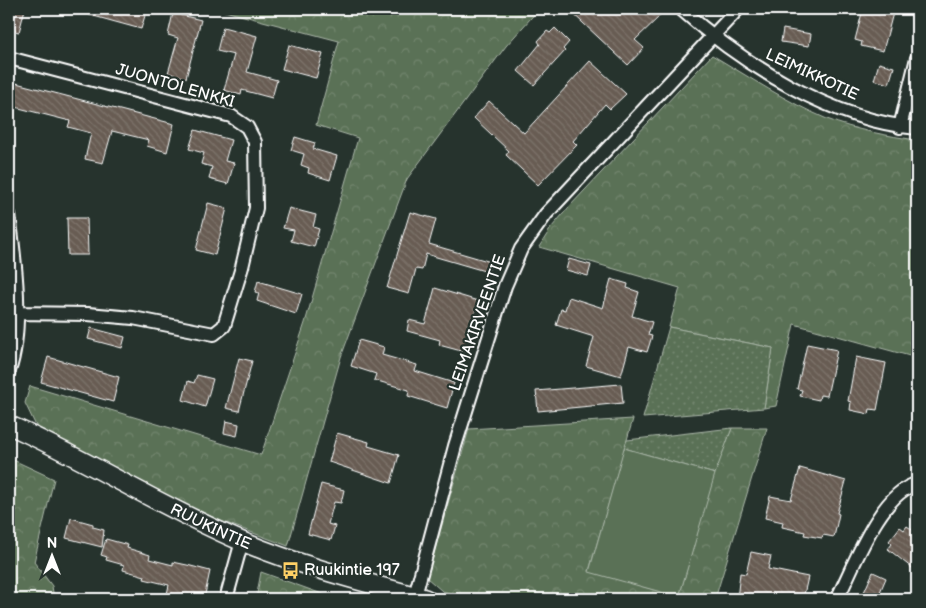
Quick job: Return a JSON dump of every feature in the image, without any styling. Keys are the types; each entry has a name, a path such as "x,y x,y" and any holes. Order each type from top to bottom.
{"street":[{"name":"LEIMIKKOTIE","path":"681,9 711,35 765,74 841,109 900,127 917,128"},
{"name":"LEIMAKIRVEENTIE","path":"420,598 455,446 505,286 521,249 546,214 711,35 738,9"},
{"name":"JUONTOLENKKI","path":"9,58 231,116 247,127 255,142 256,208 242,268 224,326 214,334 133,318 88,314 17,313"},
{"path":"900,127 917,58"},
{"path":"9,221 17,313 14,355 9,371"},
{"name":"RUUKINTIE","path":"9,425 150,499 242,542 420,598"},
{"path":"837,599 878,518 901,490 917,484"},
{"path":"226,599 242,542"}],"green space":[{"path":"217,9 539,9 506,46 407,179 341,357 288,546 221,521 142,483 36,426 25,403 30,386 261,455 305,323 358,138 316,125 339,41"},
{"path":"712,55 783,97 827,119 872,132 917,140 917,358 794,324 776,406 764,408 773,348 669,327 680,288 539,247 551,228 569,207"},
{"path":"669,327 773,348 764,408 643,418"},
{"path":"633,419 589,571 679,597 714,474 732,428 767,428 715,599 471,599 442,591 427,578 469,429"},
{"path":"732,428 715,474 624,448 627,440"},
{"path":"624,448 715,474 679,597 589,572"},
{"path":"9,458 54,479 34,562 52,586 54,599 9,599"},
{"path":"261,572 336,599 256,599"}],"building":[{"path":"9,9 25,9 19,32 9,30"},
{"path":"80,9 147,9 141,29 79,12"},
{"path":"568,9 652,9 660,16 635,40 644,48 628,65"},
{"path":"863,9 894,9 883,51 861,46 862,42 855,40"},
{"path":"173,13 201,20 186,78 168,73 178,38 168,35"},
{"path":"223,27 257,36 247,72 277,80 272,98 242,90 241,95 224,90 234,55 217,51"},
{"path":"555,28 569,42 563,49 565,51 534,85 518,71 540,44 538,41 547,31 550,33"},
{"path":"783,29 811,34 809,46 781,42"},
{"path":"289,45 323,54 316,78 282,69"},
{"path":"590,61 626,94 610,109 605,104 573,141 577,145 538,185 506,155 509,151 474,118 489,101 524,133"},
{"path":"879,63 894,67 889,84 874,80"},
{"path":"16,83 174,124 167,152 147,146 149,140 112,131 103,163 85,159 91,133 68,127 70,121 11,106"},
{"path":"195,130 231,140 225,161 234,163 228,184 209,179 212,167 201,164 204,153 189,149"},
{"path":"295,137 315,143 313,149 337,156 330,180 308,173 309,168 301,165 304,154 291,150"},
{"path":"208,203 227,208 215,255 196,250"},
{"path":"289,208 316,215 313,227 319,229 314,247 291,241 294,230 283,228"},
{"path":"410,212 436,219 429,244 491,262 488,272 426,254 422,270 416,269 409,294 387,288"},
{"path":"67,218 87,218 88,255 68,255"},
{"path":"569,259 591,265 588,276 566,270"},
{"path":"611,279 628,284 627,288 639,292 632,316 652,322 648,335 652,336 647,352 629,347 621,376 586,366 594,337 556,325 561,309 565,310 569,297 603,308"},
{"path":"258,281 302,294 296,314 257,301 259,293 255,292"},
{"path":"435,288 478,301 465,352 439,345 440,340 407,331 409,320 425,324"},
{"path":"91,328 125,337 122,348 88,339"},
{"path":"359,340 384,347 382,355 417,365 415,371 454,383 447,408 408,396 409,390 374,380 376,374 351,366"},
{"path":"807,344 837,350 827,396 820,395 819,400 800,396 802,390 797,389"},
{"path":"48,357 119,377 113,402 41,382"},
{"path":"856,357 886,363 877,410 870,409 869,414 850,410 851,402 848,401"},
{"path":"239,358 252,361 239,411 226,408"},
{"path":"197,375 213,379 205,407 183,400 188,381 194,383"},
{"path":"621,384 623,403 538,411 536,391"},
{"path":"226,421 239,424 237,436 224,433"},
{"path":"337,433 369,442 368,446 399,455 391,483 329,462"},
{"path":"800,468 846,481 837,513 839,514 834,537 823,535 822,538 804,535 805,532 782,527 783,522 765,518 770,496 791,500"},
{"path":"321,484 344,490 341,503 334,502 328,524 335,526 331,540 308,534"},
{"path":"71,518 93,524 93,527 104,530 102,547 66,538"},
{"path":"907,526 917,533 917,572 888,549 892,544 889,541 900,527 904,530"},
{"path":"106,539 128,545 127,548 150,555 149,559 173,565 173,562 210,571 204,599 167,594 169,585 144,579 145,576 123,570 124,565 106,560 107,557 101,555"},
{"path":"751,552 771,556 768,569 808,577 803,599 737,599 740,573 746,574"},
{"path":"873,572 886,578 877,599 861,599"}],"place":[{"name":"Ruukintie 197","path":"290,570"}]}
